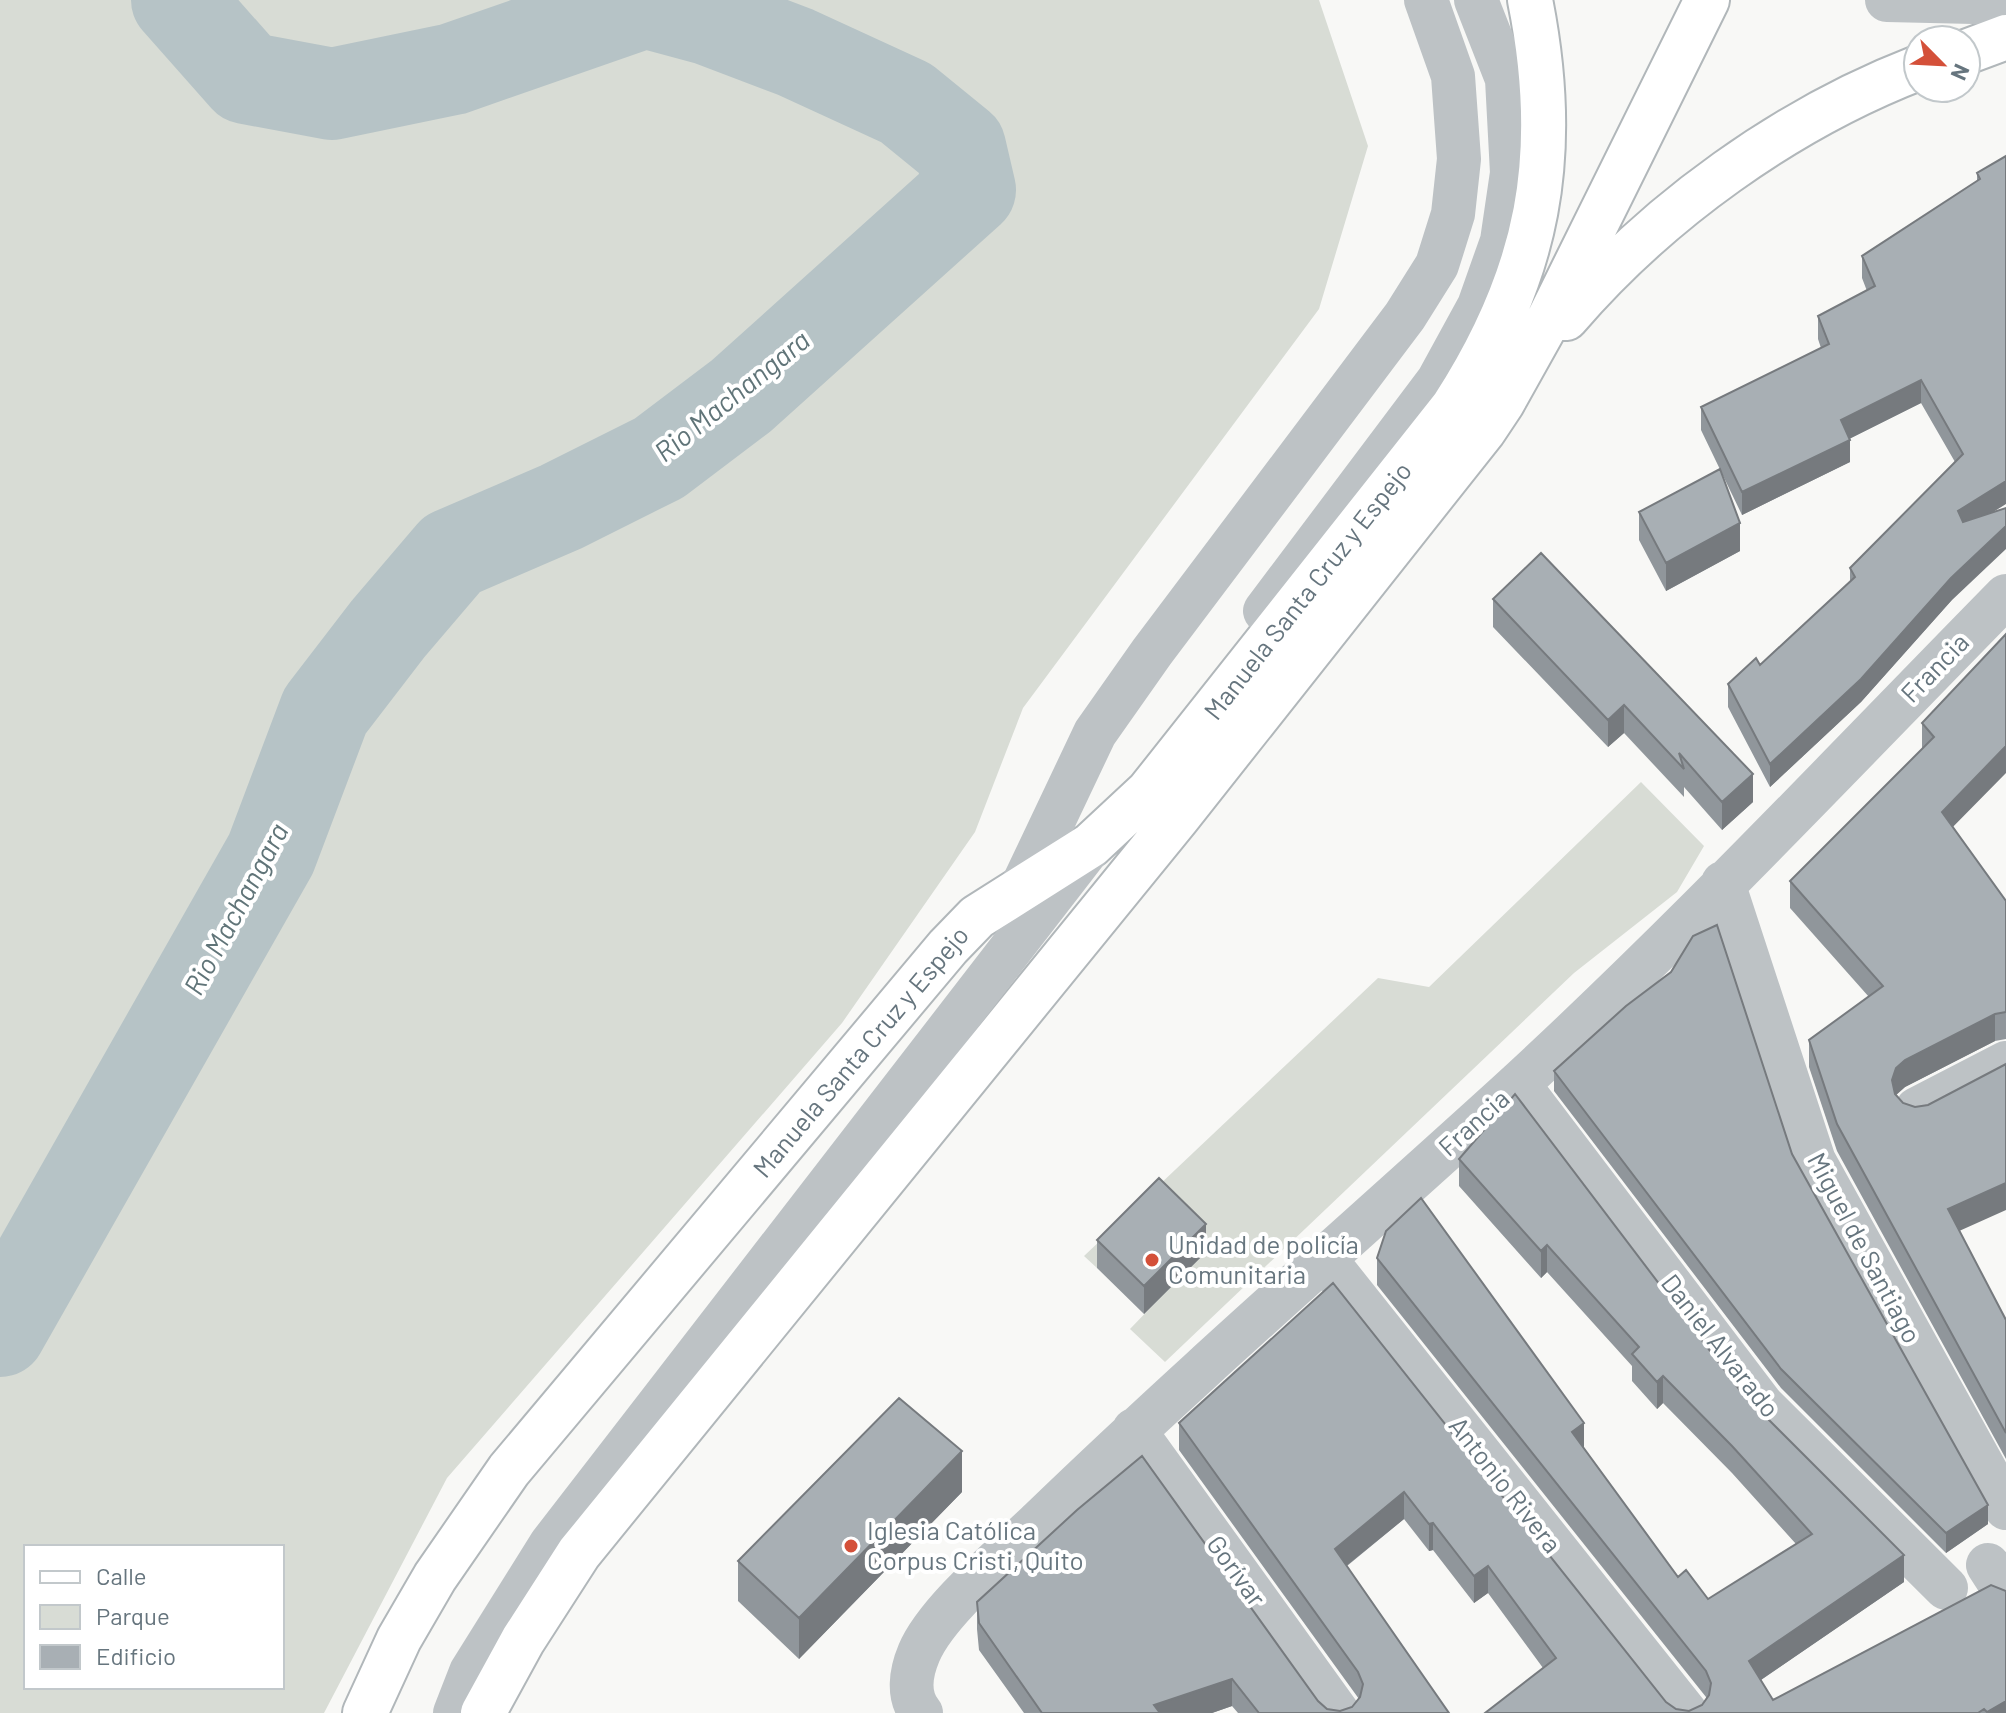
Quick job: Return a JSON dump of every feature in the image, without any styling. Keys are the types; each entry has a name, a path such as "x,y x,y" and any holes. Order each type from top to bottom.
{"main road":[{"name":"Manuela Santa Cruz y Espejo","path":"365,1713 399,1639 435,1577 509,1470 948,947 977,917 1091,845 1133,809 1453,407 1486,354 1516,289 1539,200 1544,97 1530,0"},
{"name":"Manuela Santa Cruz y Espejo","path":"483,1713 523,1640 579,1553 1177,818 1502,403 1550,317 1707,0"},
{"path":"1982,46 2006,37"},
{"path":"1502,403 1566,317 1598,281 1677,212 1758,152 1816,115 1902,75"}],"street":[{"path":"424,1713 459,1635 537,1521 1021,889 1095,733 1405,316 1437,265 1453,214 1459,159 1453,76 1426,0"},
{"path":"455,1713 471,1672 551,1544 1091,845 1438,381 1479,306 1502,241 1512,173 1507,79 1476,0"},
{"path":"1887,0 1984,2"},
{"name":"Francia","path":"921,1713 915,1706 911,1672 927,1634 1134,1430 1518,1084 1723,883 2006,596"},
{"name":"Miguel de Santiago","path":"1723,883 1814,1161 2006,1508"},
{"path":"1917,1109 2006,1063"},
{"name":"Daniel Alvarado","path":"1518,1084 1762,1405 1946,1588"},
{"name":"Antonio Rivera","path":"1324,1258 1686,1713"},
{"name":"Gorívar","path":"1134,1430 1338,1713"}],"green space":[{"path":"0,0 1319,0 1368,146 1319,309 1023,708 975,832 842,1023 447,1478 324,1713 0,1713"},
{"path":"1641,782 1704,846 1677,892 1574,973 1165,1362 1130,1329 1205,1251 1097,1268 1084,1256 1378,978 1429,987"}],"building":[{"path":"2006,156 2006,481 1958,511 1963,522 2006,508 2006,526 1951,578 1861,679 1770,764 1728,684 1756,658 1760,665 1855,577 1850,568 1963,454 1921,380 1841,420 1850,440 1742,492 1701,407 1829,344 1818,316 1875,286 1862,256 1980,179 1977,173"},
{"path":"1720,469 1740,523 1666,563 1639,512"},
{"path":"1541,553 1753,774 1722,802 1679,753 1684,769 1624,705 1608,720 1493,599"},
{"path":"2006,634 2006,746 1942,812 2006,901 2006,1012 1995,1014 1905,1060 1896,1068 1892,1080 1895,1094 1903,1103 1915,1107 1928,1105 2006,1064 2006,1183 1948,1209 2006,1320 2006,1433 1837,1124 1809,1040 1883,986 1790,881 1934,737 1922,723"},
{"path":"1717,925 1792,1154 1988,1505 1946,1533 1781,1369 1554,1071 1626,1006 1671,972 1693,936"},
{"path":"1515,1094 1742,1393 1904,1555 1749,1661 1773,1700 1991,1585 2006,1591 2006,1701 1987,1712 1984,1709 1978,1713 1485,1713 1556,1658 1488,1566 1474,1576 1433,1523 1429,1524 1404,1492 1335,1549 1449,1713 1259,1713 1232,1679 1154,1705 1160,1713 1042,1713 979,1623 977,1602 1077,1510 1142,1456 1318,1701 1327,1709 1340,1711 1352,1707 1360,1697 1363,1684 1358,1672 1179,1423 1333,1283 1666,1702 1676,1709 1689,1711 1702,1705 1709,1695 1711,1683 1706,1671 1377,1258 1386,1231 1421,1198 1584,1423 1572,1432 1678,1577 1686,1570 1708,1599 1812,1534 1663,1376 1657,1382 1632,1354 1639,1347 1547,1245 1541,1251 1459,1159"},
{"path":"1159,1178 1206,1224 1144,1286 1097,1240"},
{"path":"899,1398 962,1451 799,1618 738,1561"}],"waterway":[{"name":"Rio Machangara","path":"0,1331 271,854 325,711 388,629 452,554 561,507 659,458 741,396 970,190 960,147 906,103 795,52 708,19 645,2 453,69 332,94 246,78 177,0"}],"place":[{"name":"Unidad de policía Comunitaria","path":"1152,1260"},
{"name":"Iglesia Católica Corpus Cristi, Quito","path":"851,1546"}]}
